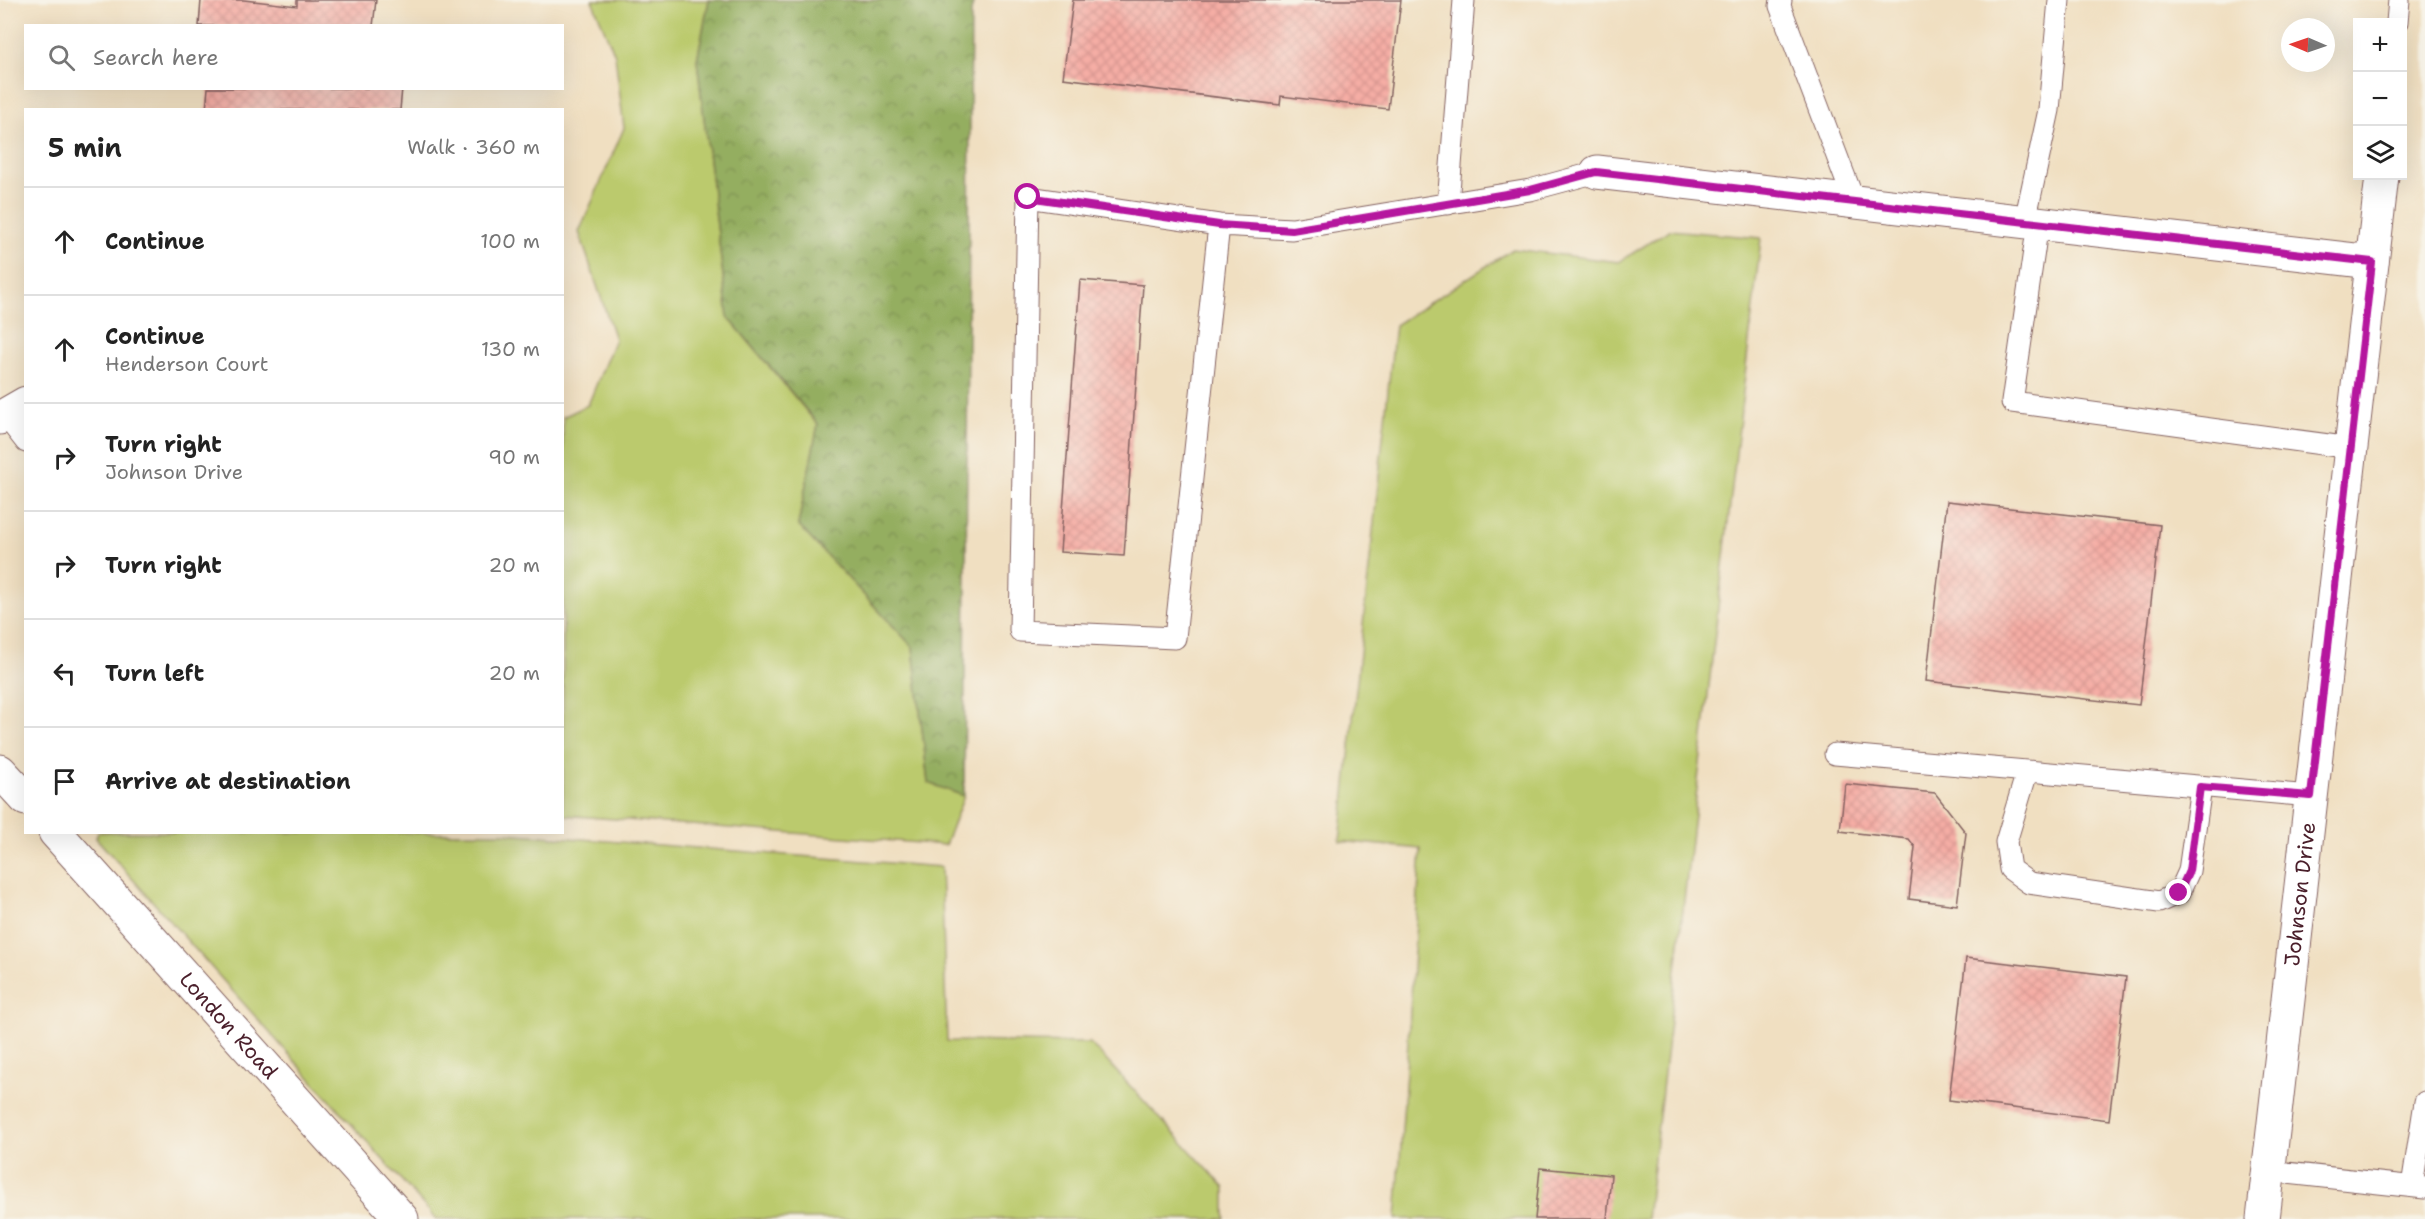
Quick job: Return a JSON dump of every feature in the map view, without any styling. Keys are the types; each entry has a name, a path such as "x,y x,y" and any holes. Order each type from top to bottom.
{"street":[{"path":"1596,172 2372,262"},
{"name":"Johnson Drive","path":"2263,1219 2382,180"},
{"path":"0,771 24,797"},
{"name":"London Road","path":"57,834 402,1219"}],"lane":[{"path":"1448,204 1464,0"},
{"path":"1781,0 1780,6 1854,201"},
{"path":"2059,0 2049,110 2031,222 2012,402 2351,448"},
{"path":"2397,18 2399,0"},
{"path":"1219,225 1175,638 1020,631 1028,197 1219,225 1292,230 1530,190 1596,172"},
{"path":"10,412 24,438"},
{"path":"1835,754 2311,796"},
{"path":"2027,772 2006,842 2010,869 2030,883 2159,902 2179,893 2189,871 2200,787"},
{"path":"2268,1171 2418,1187 2425,1102"}],"green space":[{"path":"592,0 709,0 697,60 728,317 818,425 798,525 913,647 928,783 964,796 945,845 564,815 564,417 588,405 615,339 579,232 624,128 615,55"},
{"path":"709,0 974,0 971,12 964,796 928,783 913,647 798,525 818,424 728,317 697,60"},
{"path":"1669,230 1761,238 1647,1219 1396,1219 1421,849 1340,841 1395,325 1513,249 1619,262"},
{"path":"97,834 517,834 941,867 947,1041 1090,1043 1225,1188 1225,1219 436,1219 96,838"}],"building":[{"path":"201,0 244,0 297,6 297,0 376,0 373,24 199,24"},
{"path":"1073,0 1401,0 1388,109 1281,96 1280,105 1063,78"},
{"path":"208,90 402,90 400,108 206,108"},
{"path":"1080,280 1143,285 1124,556 1060,552"},
{"path":"1947,501 2160,525 2139,705 1926,681"},
{"path":"1845,784 1935,793 1966,833 1957,905 1909,899 1915,847 1909,839 1840,831"},
{"path":"1966,958 2126,977 2109,1120 1949,1100"},
{"path":"1540,1168 1611,1175 1607,1219 1535,1219"}],"route":[{"path":"1028,197 1219,225 1292,230 1530,190 1596,172 2372,262 2311,796 2200,787 2189,871 2179,893"}]}
